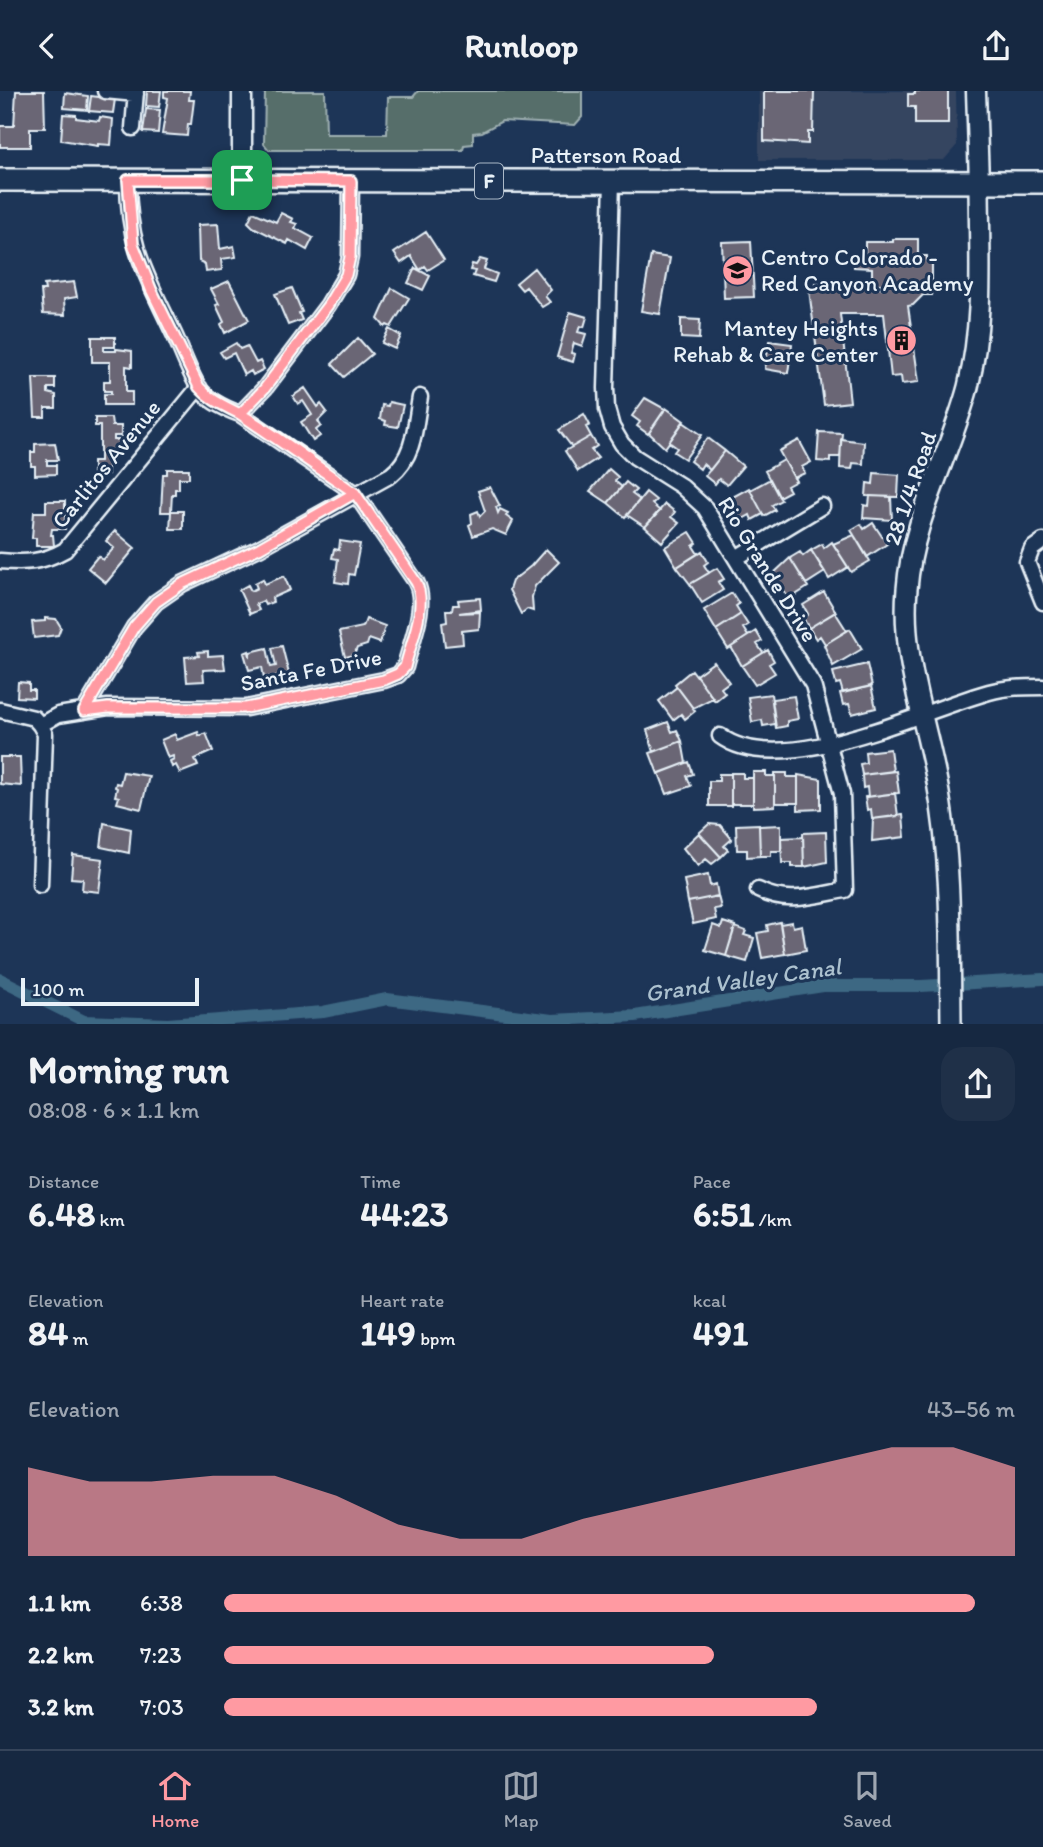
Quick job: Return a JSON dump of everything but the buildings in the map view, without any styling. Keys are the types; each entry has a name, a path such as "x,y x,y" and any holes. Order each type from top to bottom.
{"main road":[{"name":"Patterson Road","path":"0,180 1043,182"},
{"name":"28 1/4 Road","path":"951,1024 944,834 937,782 907,640 907,588 918,531 961,413 974,360 981,297 979,182"}],"street":[{"path":"105,91 136,93 133,128"},
{"path":"242,91 242,180"},
{"name":"28 1/4 Road","path":"976,91 979,182"},
{"name":"Santa Fe Drive","path":"40,725 58,715 108,708 246,708 384,680 398,674 405,667 421,601 420,590 355,493 240,414 226,409 199,387 151,289 133,244 128,180"},
{"path":"240,414 265,388 328,305 346,275 350,257 351,181"},
{"name":"Rio Grande Drive","path":"612,181 606,388 607,409 612,427 622,444 635,457 681,486 705,508 813,685 842,795 845,890 792,899 775,899 758,890"},
{"name":"Carlitos Avenue","path":"0,561 34,563 49,559 65,550 199,387"},
{"path":"84,711 134,627 156,602 182,584 259,548 391,475 403,465 410,453 420,397"},
{"path":"736,558 822,506"},
{"path":"1043,541 1032,549 1027,562 1043,602"},
{"path":"720,736 732,745 752,750 810,748 830,744 993,691 1043,687"},
{"path":"0,711 34,718 45,734 40,885"}],"shaded area":[{"path":"759,91 956,91 957,145 944,160 759,160"}],"green space":[{"path":"265,91 325,91 326,134 387,134 388,97 413,97 418,91 582,91 582,117 575,125 502,121 482,132 473,133 473,144 464,145 463,150 269,150 264,144"}],"waterway":[{"name":"Grand Valley Canal","path":"0,979 84,1021 168,1024 323,1012 387,999 552,1020 635,1016 823,986 921,986 1043,979"}],"place":[{"name":"Centro Colorado - Red Canyon Academy","path":"738,270"},
{"name":"Mantey Heights Rehab & Care Center","path":"901,341"}],"route":[{"path":"242,180 128,180 128,207 133,244 151,289 199,387 206,395 226,409 240,414 297,454 355,493 259,548 182,584 156,602 134,627 84,711 108,708 246,708 384,680 398,674 405,667 421,601 416,582 355,493 240,414 265,388 328,305 346,275 350,257 351,181 242,180"}]}
